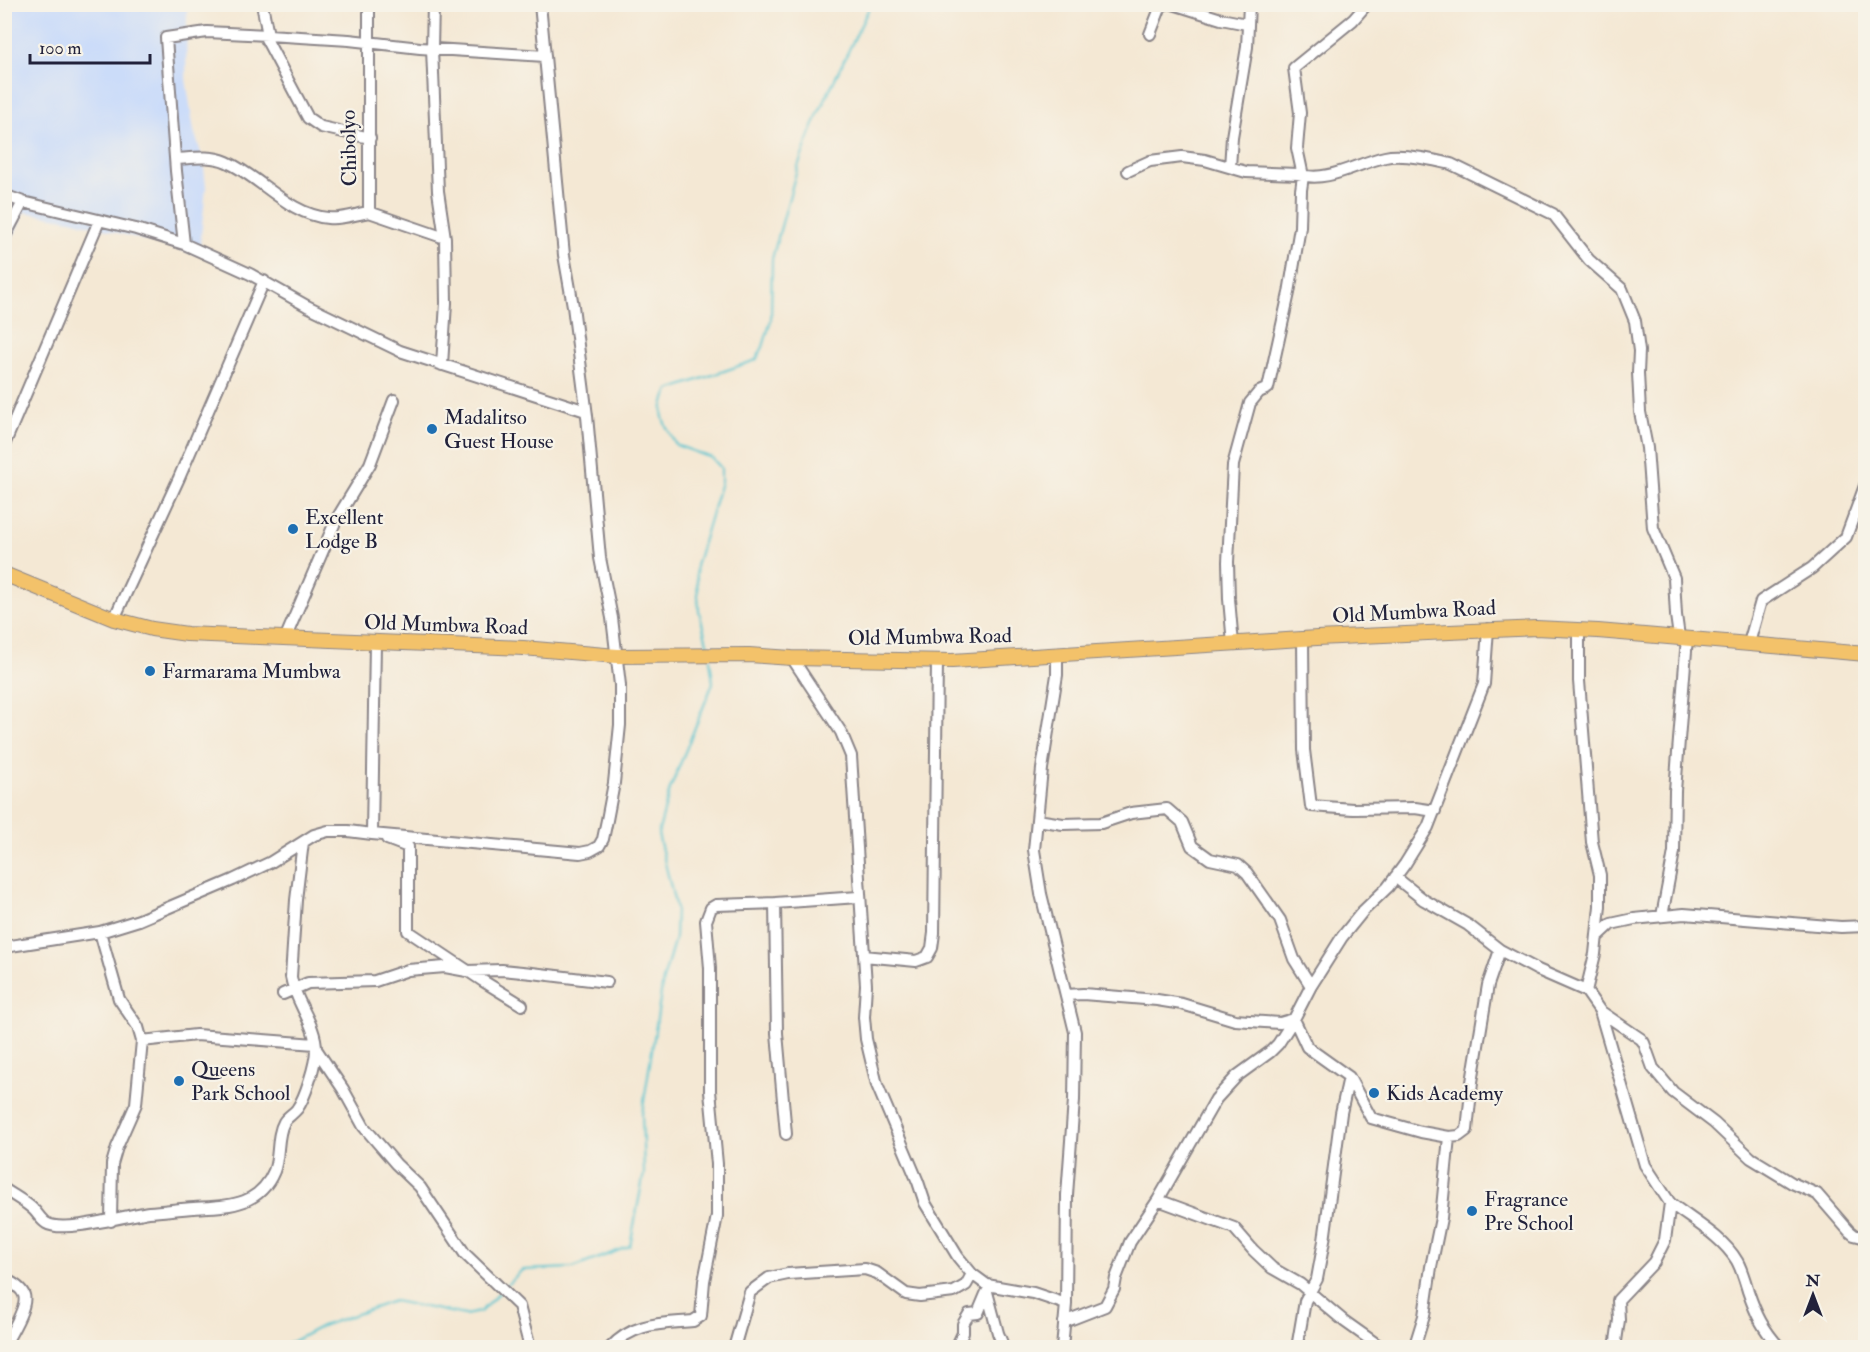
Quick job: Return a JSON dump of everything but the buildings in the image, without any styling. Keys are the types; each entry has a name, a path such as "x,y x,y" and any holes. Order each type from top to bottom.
{"main road":[{"name":"Old Mumbwa Road","path":"4,573 114,619 152,629 187,634 523,648 617,656 749,656 937,661 1057,656 1488,629 1579,630 1866,654"}],"street":[{"path":"262,4 266,34 308,118 321,127 370,138"},
{"name":"Chibolyo","path":"369,4 369,212 445,238"},
{"path":"433,4 432,49 438,191 445,238 446,303 442,365"},
{"path":"4,947 100,932 139,920 233,880 271,862 314,835 328,831 580,853 599,846 603,839 620,725 617,656 600,558 586,411 564,255 540,4"},
{"path":"1149,34 1161,6 1166,4"},
{"path":"1173,4 1221,19 1247,24"},
{"path":"1230,167 1233,127 1247,47 1249,4"},
{"path":"1233,644 1228,562 1233,465 1250,403 1259,392 1268,388 1289,293 1300,227 1303,176 1297,148 1300,113 1294,68 1353,20 1367,4"},
{"path":"184,244 166,38 207,32 266,34 432,49 545,56"},
{"path":"1128,171 1150,161 1182,157 1205,160 1246,172 1303,176 1336,174 1347,168 1391,156 1451,164 1553,214 1589,260 1622,289 1635,321 1640,351 1638,373 1640,412 1647,448 1653,528 1674,578 1676,615 1683,637 1674,852 1662,916"},
{"path":"176,159 208,158 226,162 296,208 316,216 339,218 369,212"},
{"path":"4,195 23,202 136,229 184,244 264,281 307,306 400,351 586,411"},
{"path":"4,238 23,202"},
{"path":"4,445 99,221"},
{"path":"114,619 179,478 264,281"},
{"path":"285,639 336,520 370,464 394,400"},
{"path":"1749,643 1761,601 1812,568 1846,537 1866,483"},
{"path":"1064,1322 1105,1306 1114,1289 1130,1242 1158,1200 1216,1099 1237,1076 1270,1052 1294,1019 1311,986 1352,924 1395,877 1428,827 1484,684 1488,629"},
{"path":"1579,630 1579,681 1592,843 1600,875 1596,937 1586,991"},
{"path":"1303,639 1304,750 1311,806 1353,809 1415,808 1435,811"},
{"path":"372,834 375,643"},
{"path":"1057,656 1057,675 1042,769 1034,850 1041,894 1076,1032 1067,1195 1066,1305 1062,1347"},
{"path":"792,658 847,743 854,793 859,860 858,897 862,916 866,985 865,1028 877,1085 925,1203 958,1257 987,1289 1004,1347"},
{"path":"864,956 916,961 927,957 932,948 937,661"},
{"path":"1037,820 1064,824 1101,823 1131,813 1167,809 1182,822 1192,846 1210,859 1238,865 1247,873 1280,920 1294,959 1311,986"},
{"path":"372,834 408,847 408,931 522,1005"},
{"path":"303,842 288,992 308,1020 316,1046 364,1127 396,1164 420,1187 465,1254 515,1300 522,1313 530,1347"},
{"path":"1395,877 1424,900 1468,925 1500,950 1586,991 1600,1011 1645,1165 1670,1203 1721,1240 1733,1255 1739,1264 1753,1306 1765,1331 1780,1347"},
{"path":"610,1347 621,1336 635,1328 693,1321 701,1316 704,1281 715,1230 717,1196 717,1164 710,1091 710,979 706,921 711,908 716,905 858,897"},
{"path":"775,903 777,1033 786,1134"},
{"path":"1596,937 1611,924 1634,919 1684,914 1866,927"},
{"path":"100,932 119,999 138,1027 142,1041 136,1104 112,1164 111,1221"},
{"path":"1294,1019 1306,1047 1349,1077 1371,1118 1421,1132 1449,1137 1459,1136 1467,1130 1488,985 1500,950"},
{"path":"288,992 308,983 375,981 408,970 445,967 467,971 502,970 607,982"},
{"path":"1066,995 1083,994 1157,1000 1182,1004 1235,1020 1280,1023 1294,1019"},
{"path":"1600,1011 1641,1040 1653,1068 1673,1092 1714,1123 1745,1154 1792,1183 1816,1194 1849,1231 1866,1238"},
{"path":"142,1041 196,1035 316,1046"},
{"path":"4,1189 33,1209 45,1223 52,1226 95,1224 144,1213 235,1204 261,1193 270,1181 275,1168 281,1130 285,1121 303,1099 316,1046"},
{"path":"1297,1347 1305,1301 1317,1279 1341,1113 1349,1077"},
{"path":"1414,1347 1424,1317 1441,1218 1449,1137"},
{"path":"1158,1200 1234,1228 1272,1268 1311,1293 1350,1326 1382,1347"},
{"path":"1615,1347 1619,1320 1618,1300 1654,1262 1665,1238 1670,1203"},
{"path":"734,1347 750,1292 769,1278 788,1274 865,1269 877,1273 906,1294 920,1296 954,1292 966,1285 972,1274"},
{"path":"4,1279 24,1294 24,1304 4,1346"},
{"path":"987,1289 1034,1293 1066,1305"},
{"path":"956,1347 963,1333 963,1324 969,1314 978,1313 987,1289"}],"shaded area":[{"path":"10,5 190,5 187,12 186,79 194,131 203,160 206,187 199,255 71,220 24,212 5,257 4,16"}],"waterway":[{"path":"709,651 699,611 696,566 721,482 721,468 712,458 676,445 663,418 663,406 669,390 756,360 763,347 771,320 772,259 797,169 818,114 871,4"},
{"path":"504,1288 522,1270 573,1268 630,1246 644,1173 642,1114 663,980 675,938 676,908 658,834 670,789 713,683 710,659"},
{"path":"280,1348 322,1326 394,1301 465,1315 480,1312 500,1292"}],"place":[{"name":"Madalitso Guest House","path":"432,429"},
{"name":"Excellent Lodge B","path":"293,529"},
{"name":"Farmarama Mumbwa","path":"150,671"},
{"name":"Queens Park School","path":"179,1081"},
{"name":"Kids Academy","path":"1374,1093"},
{"name":"Fragrance Pre School","path":"1472,1211"}]}
